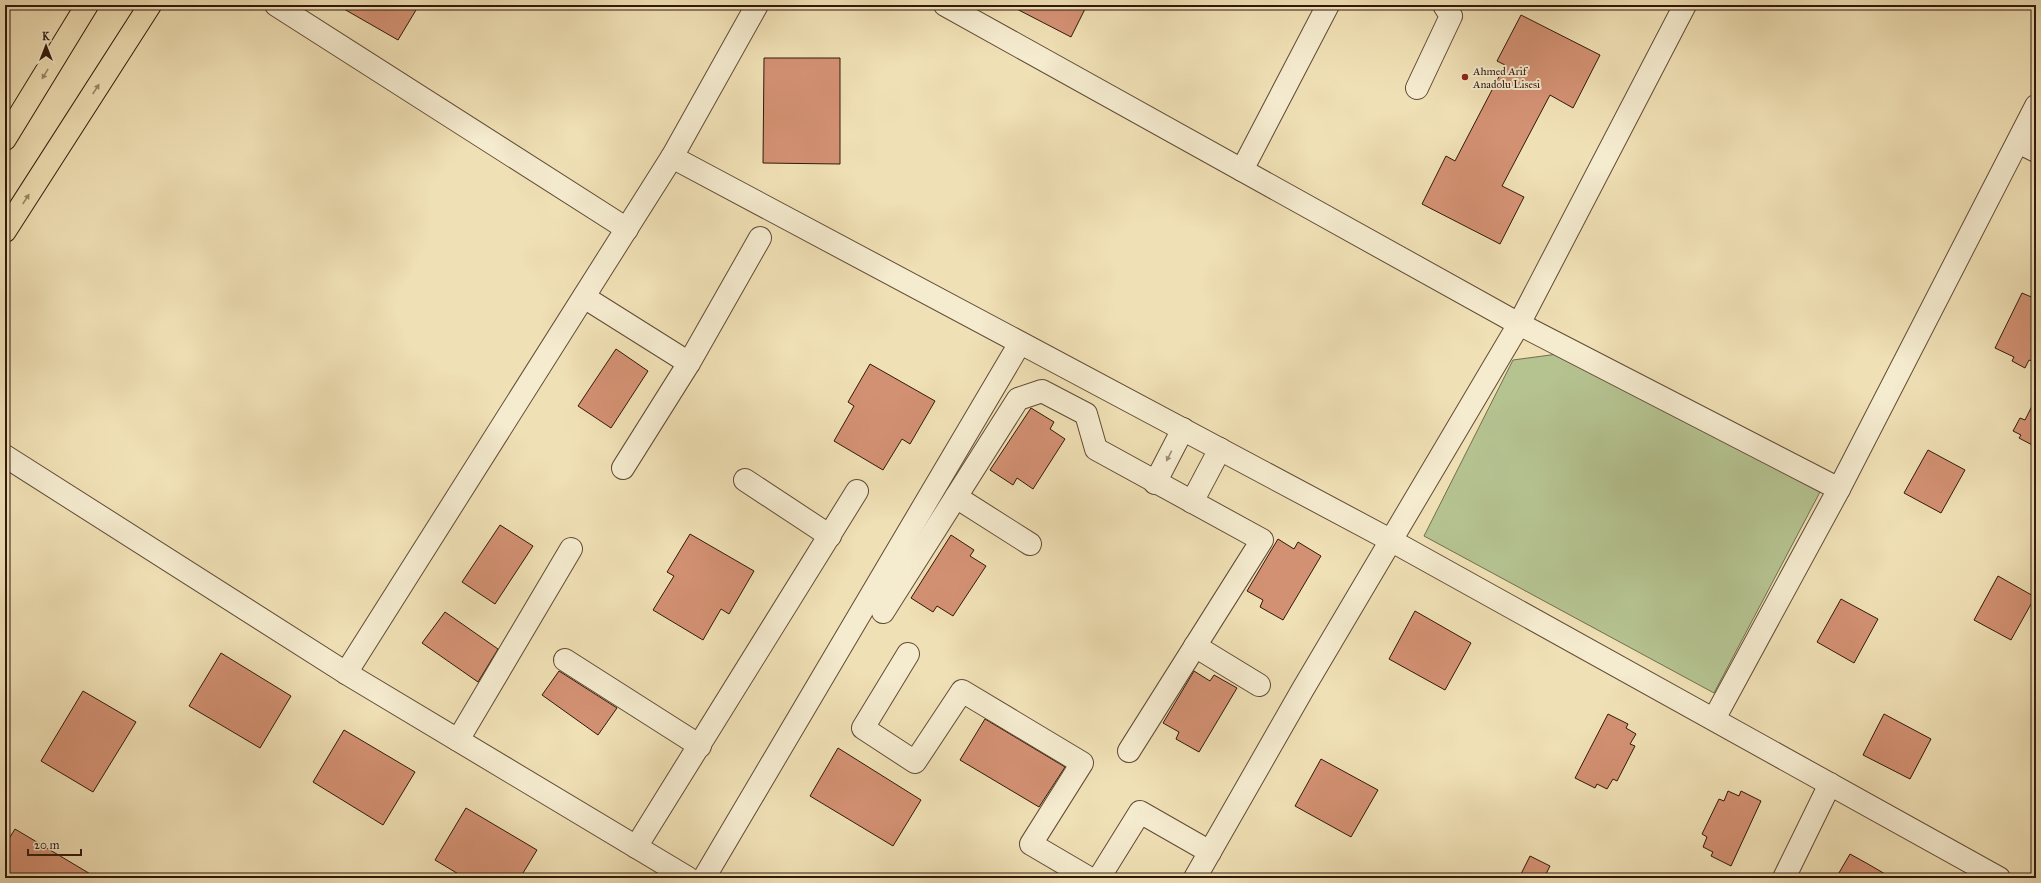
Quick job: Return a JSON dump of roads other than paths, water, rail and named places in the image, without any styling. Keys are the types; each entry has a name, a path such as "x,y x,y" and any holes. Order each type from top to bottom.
{"main road":[{"path":"5,139 87,5"},
{"path":"5,231 150,5"}],"street":[{"path":"276,5 627,229"},
{"path":"346,673 672,157 757,5"},
{"path":"945,5 1519,324 1839,489"},
{"path":"1242,170 1328,5"},
{"path":"1417,88 1450,16 1444,5"},
{"path":"1195,878 1303,689 1392,541 1519,324 1685,5"},
{"path":"1714,719 2027,146 2036,106"},
{"path":"672,157 1392,541 1999,878"},
{"path":"623,468 689,363 760,238"},
{"path":"584,297 689,363"},
{"path":"704,878 1020,343"},
{"path":"884,612 1018,399 1042,391 1086,414 1096,449 1155,483 1262,540 1129,751"},
{"path":"1155,483 1183,429"},
{"path":"1192,502 1220,449"},
{"path":"5,456 346,673 688,878"},
{"path":"745,480 830,536"},
{"path":"636,847 857,491"},
{"path":"956,497 1030,544"},
{"path":"458,740 571,549"},
{"path":"1195,646 1259,685"},
{"path":"908,654 863,728 916,762 962,691 1082,763 1031,844 1089,878"},
{"path":"565,660 700,746"},
{"path":"1784,878 1830,784"},
{"path":"1098,878 1140,812 1210,852"}],"place":[{"name":"Ahmed Arif Anadolu Lisesi","path":"1465,77"}]}
